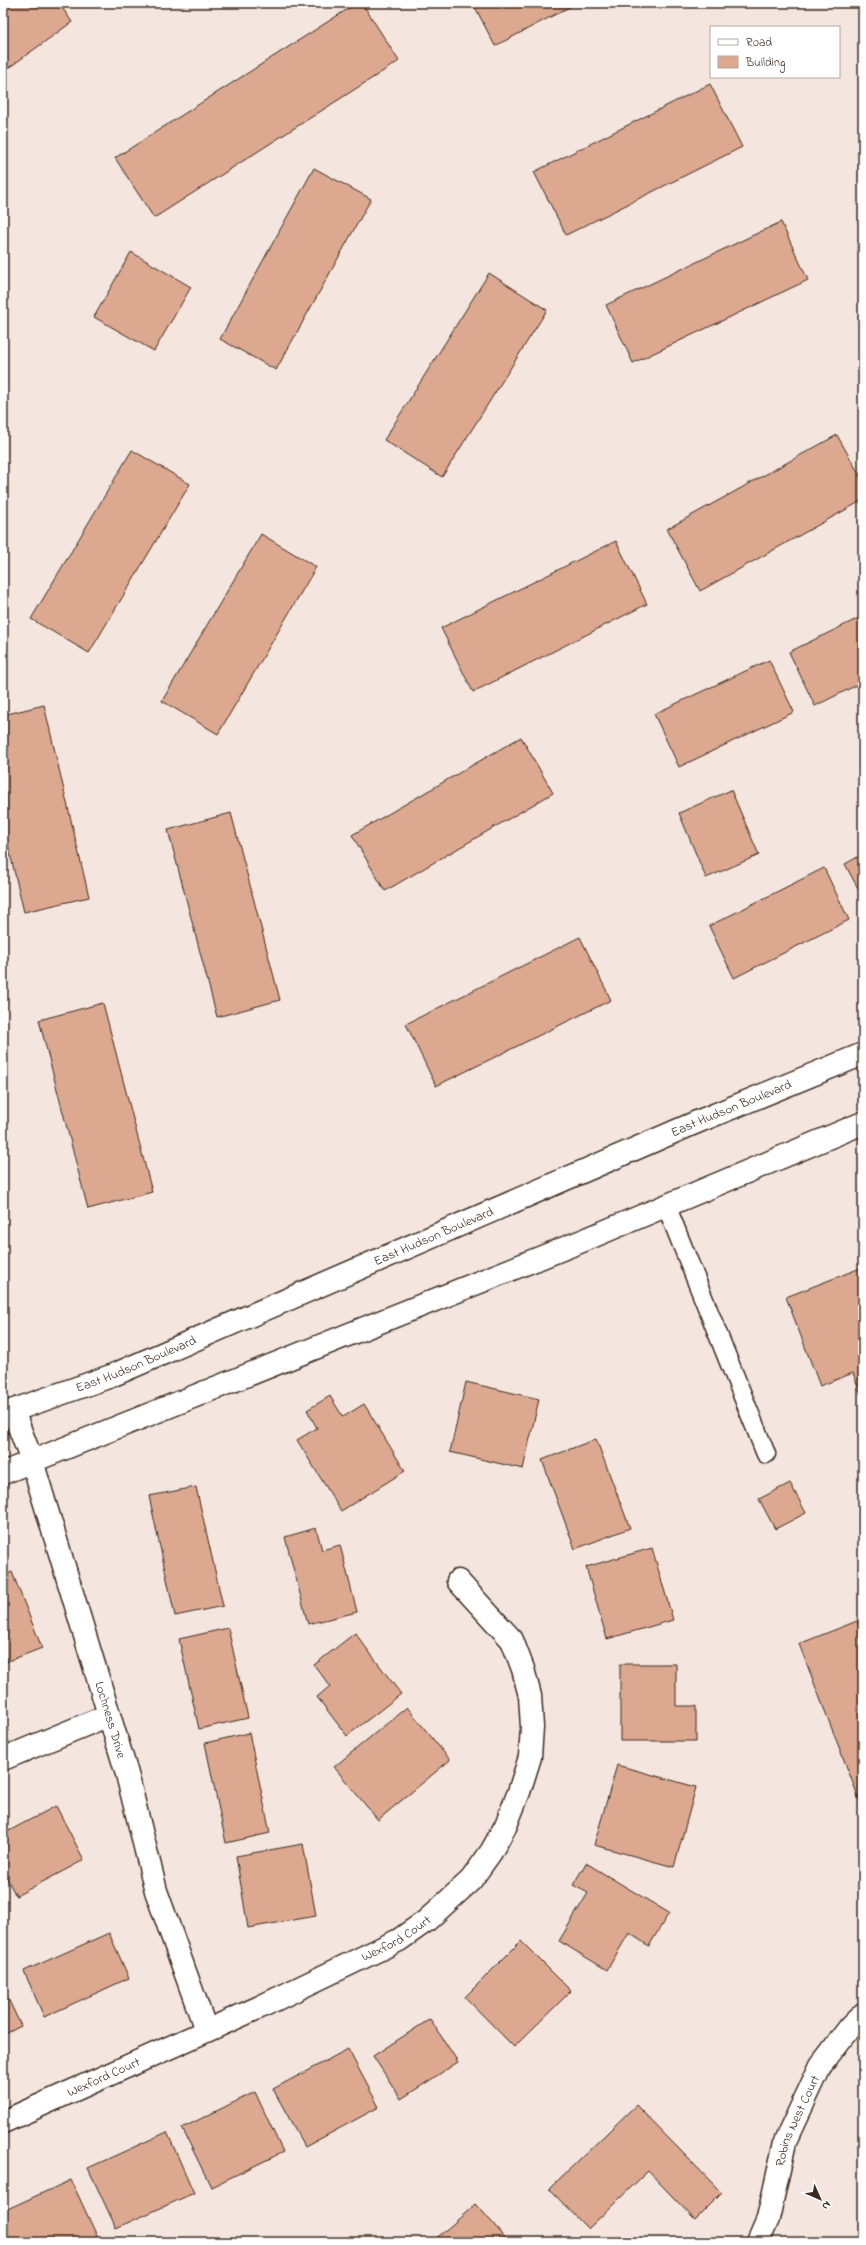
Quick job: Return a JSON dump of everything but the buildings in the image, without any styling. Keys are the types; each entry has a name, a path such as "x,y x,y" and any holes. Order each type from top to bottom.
{"street":[{"name":"East Hudson Boulevard","path":"8,1413 111,1376 697,1122 863,1054"},
{"path":"3,1473 582,1241 863,1123"},
{"name":"Lochness Drive","path":"8,1413 32,1461 127,1774 156,1891 206,2030"},
{"name":"Wexford Court","path":"3,2122 260,2007 399,1940 426,1921 471,1880 491,1852 506,1825 519,1792 530,1756 532,1727 530,1696 523,1669 512,1640 458,1581"},
{"path":"3,1759 109,1715"},
{"name":"Robins Nest Court","path":"758,2242 768,2219 785,2142 821,2065 863,2014"}],"lane":[{"path":"666,1205 766,1454"}]}
